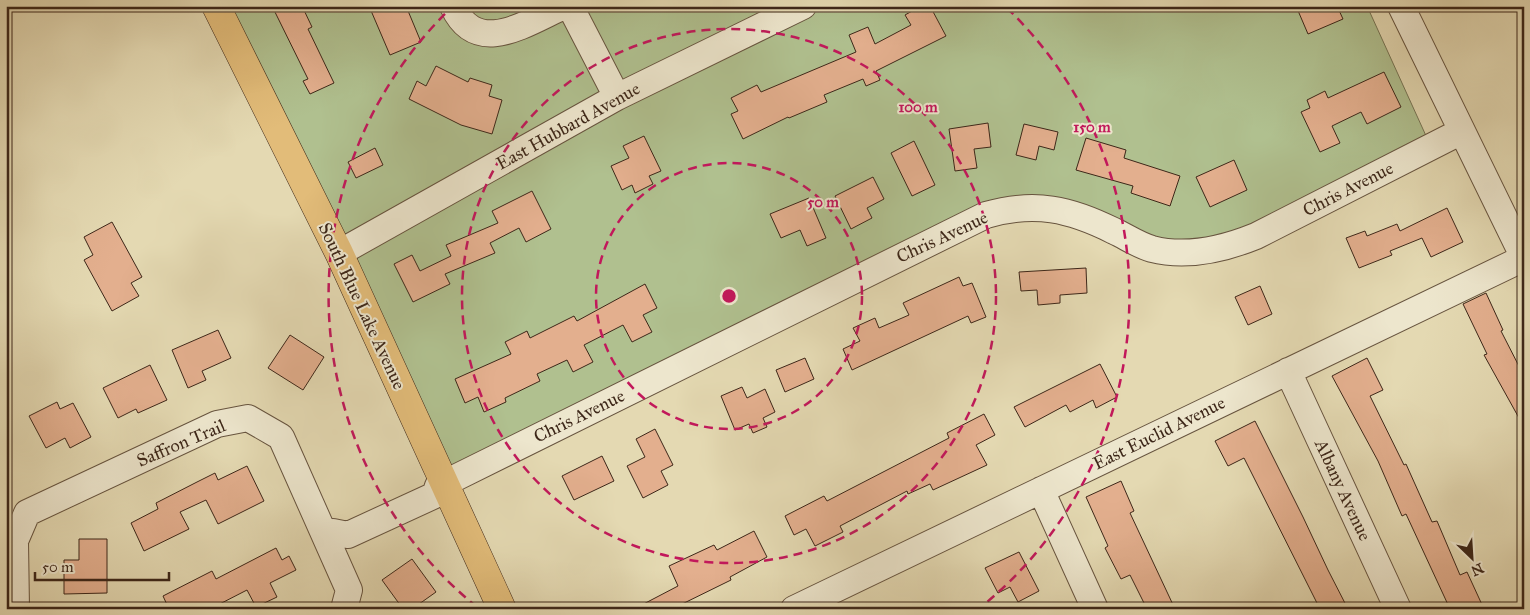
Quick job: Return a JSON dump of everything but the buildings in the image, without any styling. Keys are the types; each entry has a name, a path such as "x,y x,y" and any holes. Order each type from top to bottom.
{"main road":[{"name":"South Blue Lake Avenue","path":"216,6 339,254 441,485 502,609"}],"street":[{"path":"453,6 458,17 476,33 498,34 564,6"},
{"path":"570,6 618,97"},
{"name":"East Hubbard Avenue","path":"339,254 618,97 802,6"},
{"path":"1400,6 1524,258"},
{"name":"Chris Avenue","path":"329,534 348,535 435,495 441,485 986,215 1008,208 1055,208 1090,219 1151,248 1181,252 1205,250 1235,244 1256,236 1462,131"},
{"name":"East Euclid Avenue","path":"794,609 1524,258"},
{"name":"Albany Avenue","path":"1288,371 1398,609"},
{"name":"Saffron Trail","path":"16,609 15,541 27,513 217,424 248,418 282,436 329,534 349,590 344,609"},
{"path":"1041,490 1095,609"}],"green space":[{"path":"226,6 443,6 452,25 565,17 605,93 342,240"},
{"path":"463,6 538,6 496,24 479,23"},
{"path":"588,6 779,6 621,84 582,9"},
{"path":"826,6 1367,6 1427,138 1252,226 1195,242 1164,241 1028,197 449,471 351,258 622,106"}]}
